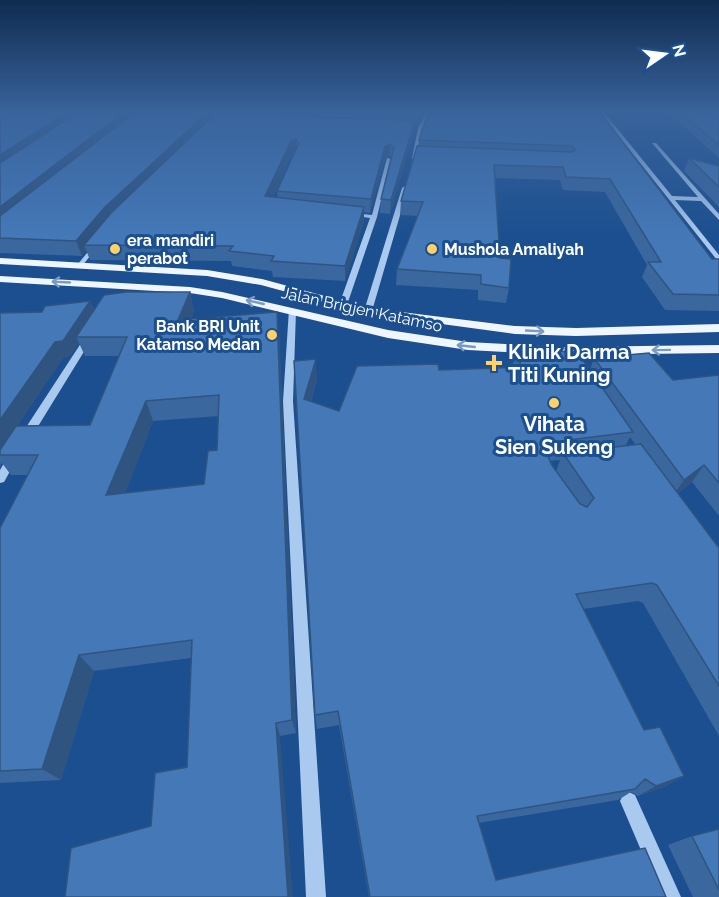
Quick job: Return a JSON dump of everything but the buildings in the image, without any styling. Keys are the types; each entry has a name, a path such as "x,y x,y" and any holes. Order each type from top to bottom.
{"main road":[{"name":"Jalan Brigjen Katamso","path":"0,261 207,273 262,282 368,311 454,324 549,332 719,328"},
{"name":"Jalan Brigjen Katamso","path":"0,279 120,290 222,295 340,324 433,342 568,356 719,349"}],"street":[{"path":"635,153 719,259"},
{"path":"662,153 719,218"},
{"path":"412,166 415,155 427,155"},
{"path":"343,305 374,217 389,159"},
{"path":"368,311 408,177"},
{"path":"671,198 701,199"},
{"path":"342,215 374,217"},
{"path":"80,266 99,242"},
{"path":"292,311 288,401 316,897"},
{"path":"0,479 93,332"},
{"path":"629,801 671,897"}],"place":[{"name":"era mandiri perabot","path":"115,249"},
{"name":"Mushola Amaliyah","path":"432,249"},
{"name":"Bank BRI Unit Katamso Medan","path":"272,335"},
{"name":"Klinik Darma Titi Kuning","path":"494,363"},
{"name":"Vihata Sien Sukeng","path":"554,403"}]}
